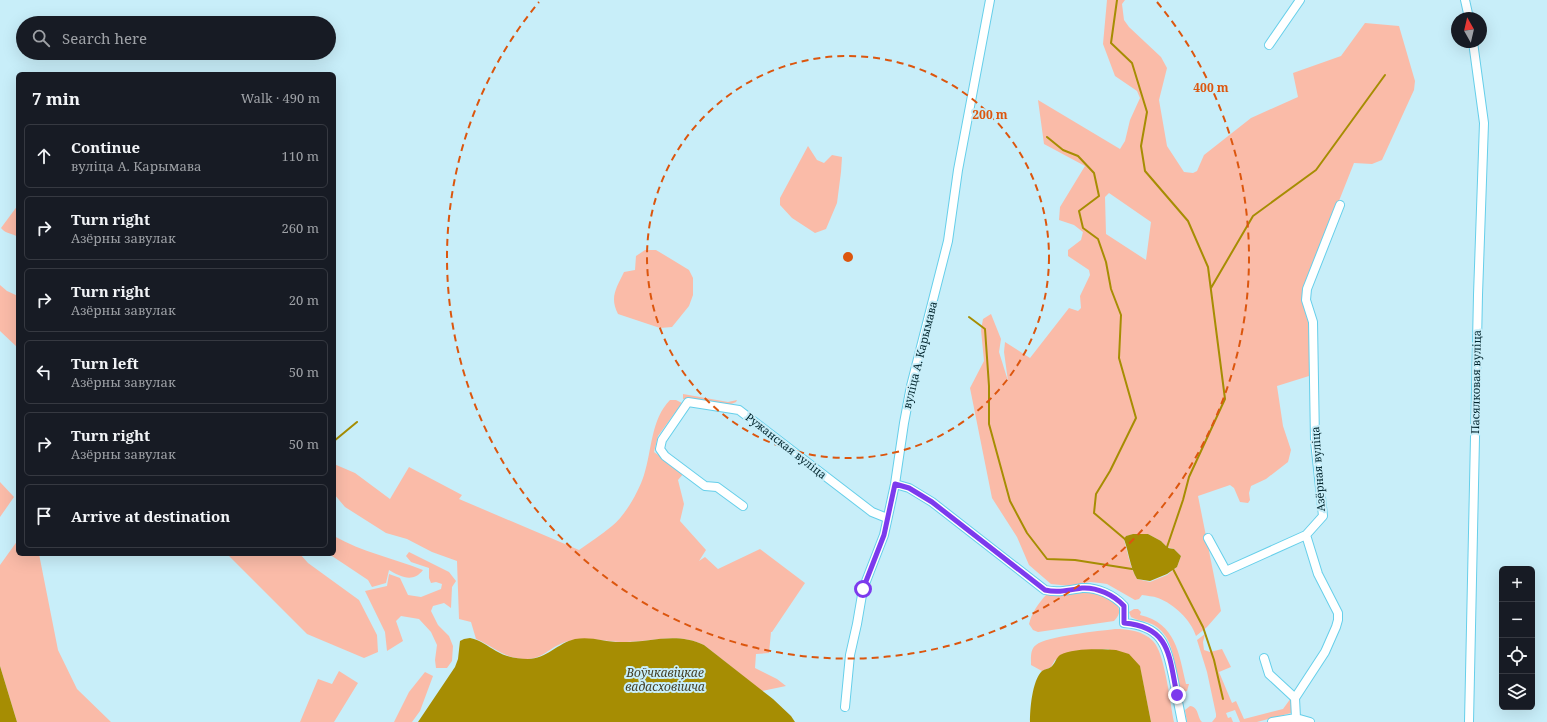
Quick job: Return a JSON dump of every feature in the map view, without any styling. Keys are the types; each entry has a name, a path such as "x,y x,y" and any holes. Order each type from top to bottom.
{"street":[{"name":"вуліца А. Карымава","path":"845,707 850,655 858,624 863,589 884,535 895,484 911,386 948,241 958,170 990,0"},
{"path":"1269,45 1300,0"},
{"path":"1465,0 1467,12"},
{"name":"Пасялковая вуліца","path":"1469,722 1478,295 1484,123 1474,48"},
{"name":"Азёрная вуліца","path":"1306,535 1323,516 1315,441 1314,322 1306,300 1307,289 1340,205"},
{"name":"Ружанская вуліца","path":"742,506 717,487 704,486 665,456 660,449 662,440 688,402 739,410 872,512 887,518"},
{"path":"895,484 909,488 932,502 1045,590 1065,591 1083,588 1092,589 1102,591 1120,601 1124,606 1124,623 1148,628 1157,635 1164,644 1169,656 1182,722"},
{"path":"1208,538 1226,571 1306,535 1318,574 1338,613 1338,620 1325,652 1295,698 1296,718"},
{"path":"1264,658 1269,674 1295,698"},
{"path":"1272,722 1296,718 1310,722"}],"shaded area":[{"path":"1107,0 1125,0 1122,4 1124,20 1129,27 1161,57 1167,68 1159,100 1167,146 1184,172 1193,173 1197,171 1204,155 1251,118 1298,97 1293,73 1341,56 1365,23 1399,26 1415,81 1414,90 1382,160 1372,164 1354,163 1302,294 1309,323 1309,376 1277,386 1283,426 1291,450 1288,462 1266,479 1251,486 1249,493 1250,500 1248,503 1240,502 1234,488 1230,485 1198,496 1221,611 1207,627 1196,636 1190,624 1176,608 1158,598 1142,595 1139,599 1135,600 1107,584 1100,583 1090,582 1070,586 1051,584 1029,565 1017,537 992,498 970,388 984,361 981,330 983,319 991,314 1001,339 999,352 1008,381 1004,352 1005,342 1030,358 1069,308 1078,311 1081,308 1080,296 1090,275 1089,270 1068,256 1068,250 1081,240 1083,232 1074,225 1059,220 1060,207 1085,166 1044,144 1038,100 1120,149 1125,141 1130,120 1140,98 1137,91 1115,76 1103,44","holes":["1109,193 1151,222 1146,260 1106,234 1105,197","1134,534 1148,534 1161,541 1167,547 1174,549 1181,556 1177,567 1167,575 1150,582 1137,579 1131,565 1124,540 1126,536"]},
{"path":"808,146 817,160 824,163 832,155 842,157 837,203 826,229 815,233 792,218 780,205 780,198"},
{"path":"16,208 16,236 1,228"},
{"path":"645,250 656,250 689,270 693,278 693,295 689,306 672,327 660,328 618,314 615,308 615,292 624,272 635,270 636,256"},
{"path":"0,285 7,291 16,295 16,346 0,331"},
{"path":"683,394 728,402 737,400 729,405 683,399"},
{"path":"670,400 676,400 682,403 658,436 654,452 684,473 678,480 684,504 680,521 706,550 699,561 705,557 718,569 760,549 805,583 771,632 769,653 756,654 755,668 777,679 786,686 762,691 704,645 684,639 674,638 636,642 618,642 596,639 581,639 559,644 536,658 523,659 504,654 476,639 471,622 459,619 457,561 432,552 407,539 386,533 345,507 336,496 336,465 355,473 390,499 409,467 462,495 459,499 579,550 617,522 631,503 644,475 653,435 659,416"},
{"path":"0,482 14,497 0,517"},
{"path":"336,537 367,551 423,570 411,578 407,578 389,570 386,583 372,587 368,580 332,556 336,556"},
{"path":"16,543 16,556 39,556 58,650 77,689 111,722 17,722 0,666 0,565"},
{"path":"409,552 449,572 456,581 452,587 451,608 444,603 433,606 431,611 438,625 449,636 453,646 452,661 447,668 436,668 435,660 437,645 431,632 419,619 401,616 396,621 403,641 387,651 385,632 365,591 387,586 389,574 400,578 408,595 421,597 441,589 442,584 436,582 431,583 429,578 429,568 411,562 406,556"},
{"path":"229,556 302,556 308,563 359,600 377,635 378,652 364,658 307,634"},
{"path":"1089,591 1107,597 1117,605 1119,610 1114,621 1038,632 1033,630 1029,624 1036,608 1046,595 1065,595"},
{"path":"1134,609 1138,609 1141,612 1140,615 1152,619 1169,632 1178,651 1186,684 1189,684 1187,691 1183,692 1180,690 1173,655 1167,638 1154,625 1131,617 1129,612"},
{"path":"1115,629 1131,630 1145,635 1153,641 1157,647 1164,667 1174,722 1151,722 1140,667 1108,649 1075,651 1055,660 1051,667 1042,671 1031,665 1031,654 1033,649 1036,645 1042,642 1074,634"},
{"path":"1205,634 1203,642 1204,650 1210,652 1222,649 1231,667 1219,672 1232,703 1236,701 1244,719 1283,709 1291,698 1294,711 1257,722 1240,722 1235,710 1226,713 1228,718 1231,717 1233,722 1212,722 1216,717 1216,714 1207,672 1197,640"},
{"path":"339,671 358,683 334,722 300,722 318,679 332,684"},
{"path":"425,672 433,676 420,711 412,722 394,722 409,692"},
{"path":"1190,706 1195,708 1202,722 1187,722 1185,710"}],"water":[{"path":"1133,534 1148,534 1161,541 1168,548 1174,549 1181,556 1177,567 1167,574 1150,581 1137,579 1124,539 1126,536"},
{"name":"Воўчкавіцкае вадасховішча","path":"470,638 481,642 504,655 528,659 541,656 569,641 581,638 620,642 673,638 693,641 704,645 773,699 791,716 795,722 418,722 455,667 458,659 460,641"},
{"path":"1079,650 1116,650 1129,654 1140,666 1151,722 1030,722 1031,703 1036,681 1042,671 1051,667 1060,655"},
{"path":"0,666 17,722 0,722"}],"waterway":[{"path":"1117,0 1111,43 1132,63 1147,112 1141,146 1145,171 1188,221 1208,267 1225,399 1189,477 1167,547 1168,550"},
{"path":"1211,288 1253,216 1316,170 1385,75"},
{"path":"1047,137 1063,150 1078,156 1094,173 1099,196 1079,211 1083,228 1098,239 1106,262 1111,289 1121,315 1119,358 1136,418 1110,471 1096,494 1094,513 1126,540"},
{"path":"969,317 985,329 989,386 989,424 1010,501 1027,533 1047,559 1075,560 1132,569"},
{"path":"336,439 357,422"},
{"path":"1172,567 1203,627 1214,660 1223,699"}],"route":[{"path":"863,589 884,535 895,484 909,488 932,502 1045,590 1072,591 1083,588 1092,589 1102,591 1120,601 1124,606 1124,623 1148,628 1161,639 1169,656 1177,695"}]}
